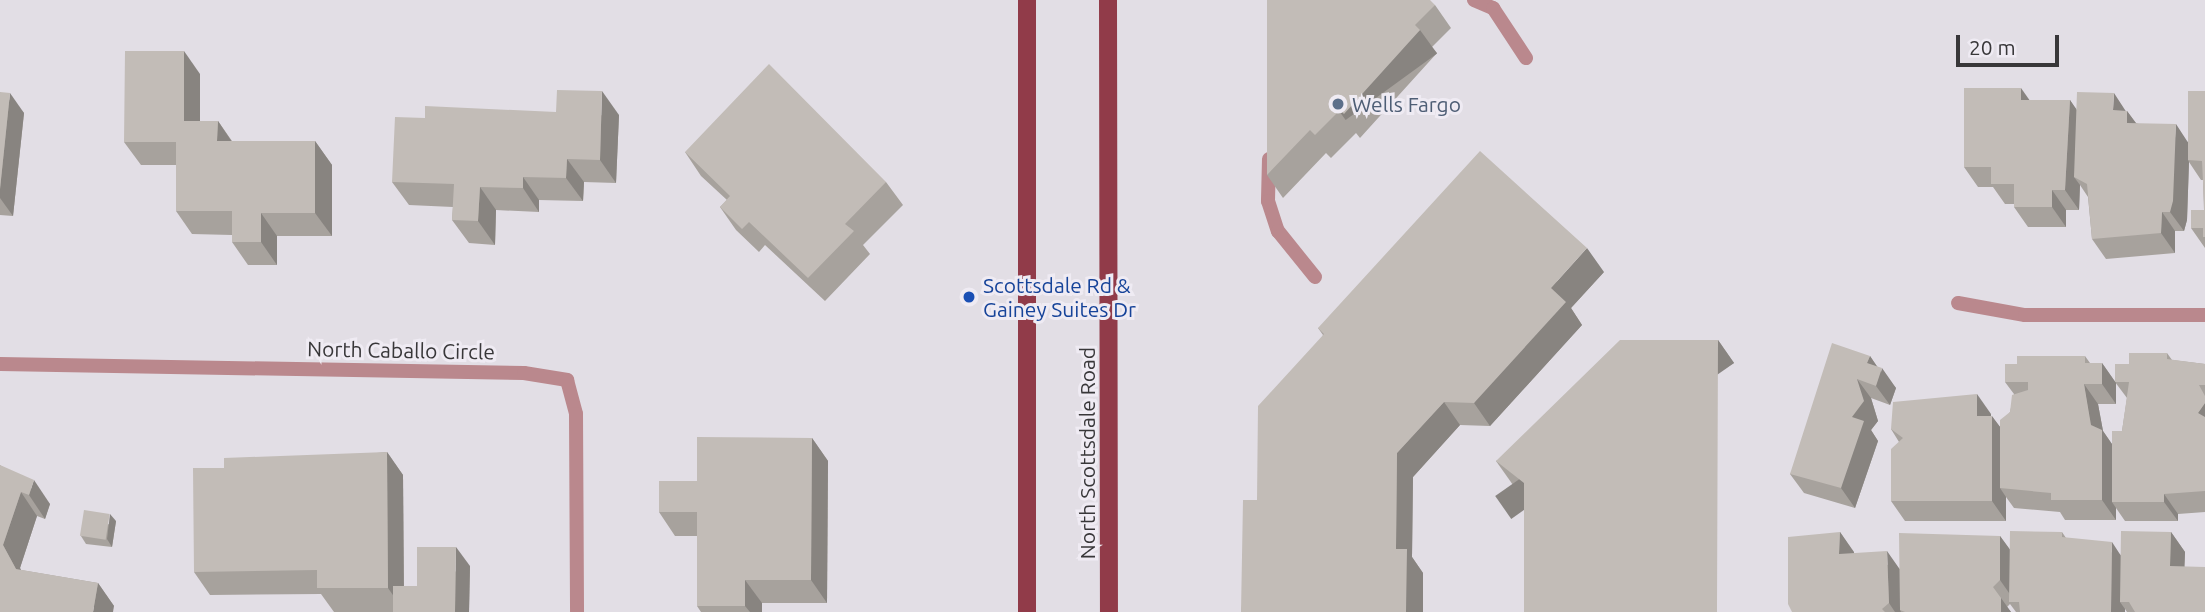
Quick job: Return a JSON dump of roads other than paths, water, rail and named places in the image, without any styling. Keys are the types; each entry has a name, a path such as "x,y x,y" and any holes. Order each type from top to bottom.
{"main road":[{"path":"1027,0 1027,612"},
{"name":"North Scottsdale Road","path":"1108,0 1109,612"}],"street":[{"path":"1474,0 1493,8 1526,58"},
{"path":"1269,146 1268,201 1278,231 1315,277"},
{"path":"1958,303 2025,315 2205,315"},
{"name":"North Caballo Circle","path":"0,364 524,373 567,380 576,414 577,612"}],"place":[{"name":"Wells Fargo","path":"1338,104"},
{"name":"Scottsdale Rd & Gainey Suites Dr","path":"969,297"}]}
